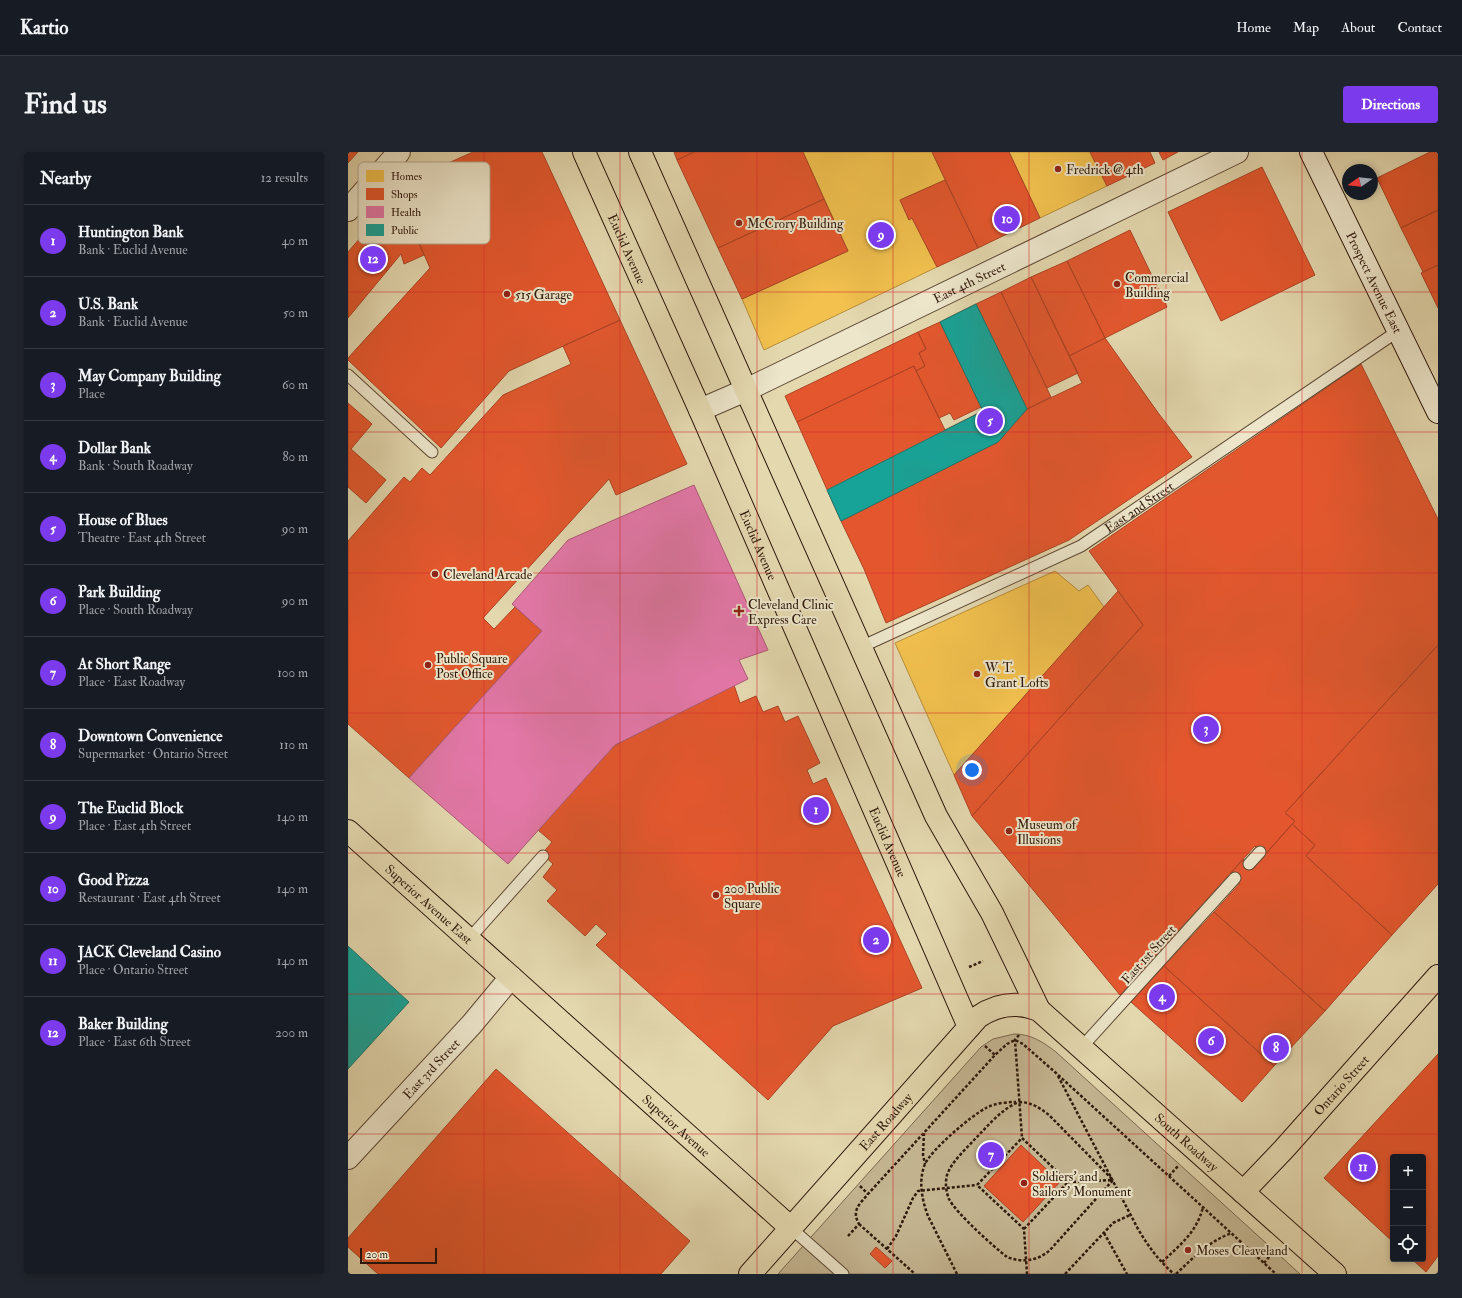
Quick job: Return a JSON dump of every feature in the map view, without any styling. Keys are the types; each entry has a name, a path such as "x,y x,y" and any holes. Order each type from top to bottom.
{"main road":[{"name":"Euclid Avenue","path":"584,152 700,410 970,1027"},
{"path":"640,152 936,816 992,913 1039,1010"},
{"name":"Superior Avenue East","path":"348,831 511,977"},
{"name":"Ontario Street","path":"1243,1192 1289,1143 1438,976"},
{"name":"Superior Avenue","path":"511,977 791,1228"},
{"name":"East Roadway","path":"750,1274 978,1017 997,1006 1020,1005 1039,1010"},
{"name":"South Roadway","path":"1039,1010 1335,1274"}],"street":[{"path":"390,162 399,152"},
{"name":"East 4th Street","path":"700,410 746,390 1237,152"},
{"name":"Prospect Avenue East","path":"1311,152 1398,331 1436,405"},
{"path":"348,210 358,199"},
{"name":"East 3rd Street","path":"348,1158 472,1024 511,977"}],"lane":[{"name":"East 2nd Street","path":"861,647 1082,546 1398,331"},
{"path":"348,375 432,452"},
{"path":"1249,864 1260,852"},
{"path":"469,939 543,856"},
{"name":"East 1st Street","path":"1081,1048 1235,878"},
{"name":"Superior Avenue","path":"791,1228 843,1274"}],"path":[{"path":"969,967 983,961"},
{"path":"915,1274 859,1224 855,1215 856,1211 868,1194 995,1055 1007,1044 1015,1040 1019,1034"},
{"path":"1015,1040 1023,1044 1056,1073 1276,1274"},
{"path":"1015,1040 1022,1138 1068,1182"},
{"path":"984,1044 995,1055"},
{"path":"1056,1073 1130,1215 1148,1245 1162,1262 1175,1274 1211,1242 1232,1233"},
{"path":"1019,1102 1013,1104 999,1114 956,1160 946,1176 948,1198 957,1211 1002,1253 1014,1260 1039,1258 1050,1250 1113,1180"},
{"path":"957,1274 928,1216 922,1191 922,1178 925,1165 929,1157 940,1145 980,1112 994,1105 1019,1102 1031,1103 1049,1115 1113,1180"},
{"path":"924,1133 923,1155 925,1165"},
{"path":"886,1249 896,1236 915,1194 918,1191 977,1185 1022,1138"},
{"path":"1169,1176 1180,1164"},
{"path":"1024,1229 1068,1182 1113,1180"},
{"path":"858,1184 868,1194"},
{"path":"977,1185 1024,1229 1027,1274"},
{"path":"1162,1262 1196,1227 1201,1217 1203,1207"},
{"path":"1065,1274 1113,1223 1130,1215"},
{"path":"848,1236 859,1224"},
{"path":"1104,1233 1127,1274"},
{"path":"1264,1263 1275,1251"}],"shaded area":[{"path":"1014,1034 1026,1035 1036,1039 1056,1052 1300,1274 778,1274 981,1047 993,1039"}],"building: Homes":[{"path":"803,152 932,152 945,180 900,200 909,220 912,218 937,267 764,350 742,299 848,251"},
{"name":"Fredrick @ 4th","path":"1009,152 1090,152 1107,186 1040,218"},
{"name":"W. T. Grant Lofts","path":"1055,571 1079,591 1088,585 1104,607 954,775 895,643"}],"building: Shops":[{"path":"348,152 358,152 348,163"},
{"name":"515 Garage","path":"473,152 542,152 620,320 509,371 441,448 348,360 348,358 430,268 420,244 490,244 490,162 451,162"},
{"path":"674,152 694,152 677,160"},
{"name":"McCrory Building","path":"694,152 803,152 824,199 718,248 677,160"},
{"path":"932,152 1009,152 1040,218 978,248"},
{"path":"1090,152 1150,152 1155,163 1107,186"},
{"path":"1159,152 1178,152 1163,160"},
{"path":"1430,152 1438,152 1438,210 1401,228 1378,178"},
{"path":"1262,167 1315,275 1221,321 1168,212"},
{"path":"945,180 978,248 937,267 912,218 909,220 900,200"},
{"path":"824,199 848,251 742,299 718,248"},
{"path":"1438,210 1438,265 1423,272 1401,228"},
{"name":"Commercial Building","path":"1130,230 1167,307 1105,338 1067,261"},
{"path":"358,240 358,244 419,244 424,255 404,264 401,254 348,318 348,252"},
{"path":"1067,261 1105,338 1069,356 1031,277"},
{"path":"1438,265 1438,308 1421,273"},
{"path":"1031,277 1078,373 1047,388 1001,292"},
{"path":"1001,292 1051,397 1027,409 976,304"},
{"path":"976,304 1027,409 998,442 940,322"},
{"name":"Cleveland Arcade","path":"620,320 687,464 616,495 609,479 483,618 494,629 515,607 542,631 409,778 348,724 348,541 404,477 410,482 422,468 430,475 503,395 571,364 563,346"},
{"path":"940,322 981,407 954,420 950,413 939,418 916,371 925,366 919,353 926,349 918,332"},
{"path":"918,332 926,349 919,353 925,366 916,371 914,366 797,422 785,396"},
{"path":"1105,338 1159,414 1192,457 1069,540 886,623 864,569 841,521 998,442 1027,409 1082,383 1069,356"},
{"path":"1361,364 1438,519 1438,645 1285,813 1295,821 1264,856 1255,846 1120,995 972,816 1143,625 1089,551"},
{"path":"914,366 945,430 983,411 998,442 841,521 797,422"},
{"path":"348,403 372,424 351,449 386,480 366,503 348,487"},
{"path":"1118,591 1143,625 972,816 954,775"},
{"path":"1438,645 1438,884 1392,935 1306,856 1315,845 1292,824 1295,821 1285,813"},
{"name":"200 Public Square","path":"734,685 740,703 756,696 763,712 778,706 785,722 798,716 820,763 807,770 813,784 826,778 922,988 833,1026 768,1100 596,945 607,934 596,924 585,936 547,901 557,890 543,877 553,864 542,854 552,842 538,830 615,745"},
{"path":"1292,824 1315,845 1306,856 1392,935 1325,1011 1214,912 1240,883 1230,874 1243,859 1253,868"},
{"path":"1214,912 1325,1011 1274,1066 1164,966"},
{"path":"1164,966 1274,1066 1242,1102 1131,1002"},
{"path":"1438,1054 1438,1256 1426,1272 1415,1262 1426,1262 1426,1154 1390,1154 1390,1239 1324,1178"},
{"path":"496,1069 690,1241 661,1274 378,1274 348,1247 348,1238"},
{"path":"1021,1145 1060,1182 1023,1222 984,1186"},
{"path":"876,1247 892,1261 885,1268 870,1254"}],"building: Health":[{"path":"694,485 768,650 739,660 748,679 615,745 508,864 409,778 542,631 512,604 568,540"}],"building: Public":[{"path":"976,304 1027,409 998,442 841,521 827,490 983,411 940,322"},
{"path":"348,946 409,1002 348,1069"}],"place":[{"name":"Fredrick @ 4th","path":"1058,169"},
{"name":"Good Pizza","path":"1007,219"},
{"name":"McCrory Building","path":"739,223"},
{"name":"The Euclid Block","path":"881,235"},
{"name":"Baker Building","path":"373,259"},
{"name":"Commercial Building","path":"1117,284"},
{"name":"515 Garage","path":"507,294"},
{"name":"House of Blues","path":"990,421"},
{"name":"Cleveland Arcade","path":"435,574"},
{"name":"Cleveland Clinic Express Care","path":"739,611"},
{"name":"Public Square Post Office","path":"428,665"},
{"name":"W. T. Grant Lofts","path":"977,674"},
{"name":"May Company Building","path":"1206,729"},
{"name":"Huntington Bank","path":"816,810"},
{"name":"Museum of Illusions","path":"1009,831"},
{"name":"200 Public Square","path":"716,895"},
{"name":"U.S. Bank","path":"876,940"},
{"name":"Dollar Bank","path":"1162,997"},
{"name":"Park Building","path":"1211,1041"},
{"name":"Downtown Convenience","path":"1276,1048"},
{"name":"At Short Range","path":"991,1155"},
{"name":"JACK Cleveland Casino","path":"1363,1167"},
{"name":"Soldiers' and Sailors' Monument","path":"1024,1183"},
{"name":"Moses Cleaveland","path":"1188,1250"}]}
